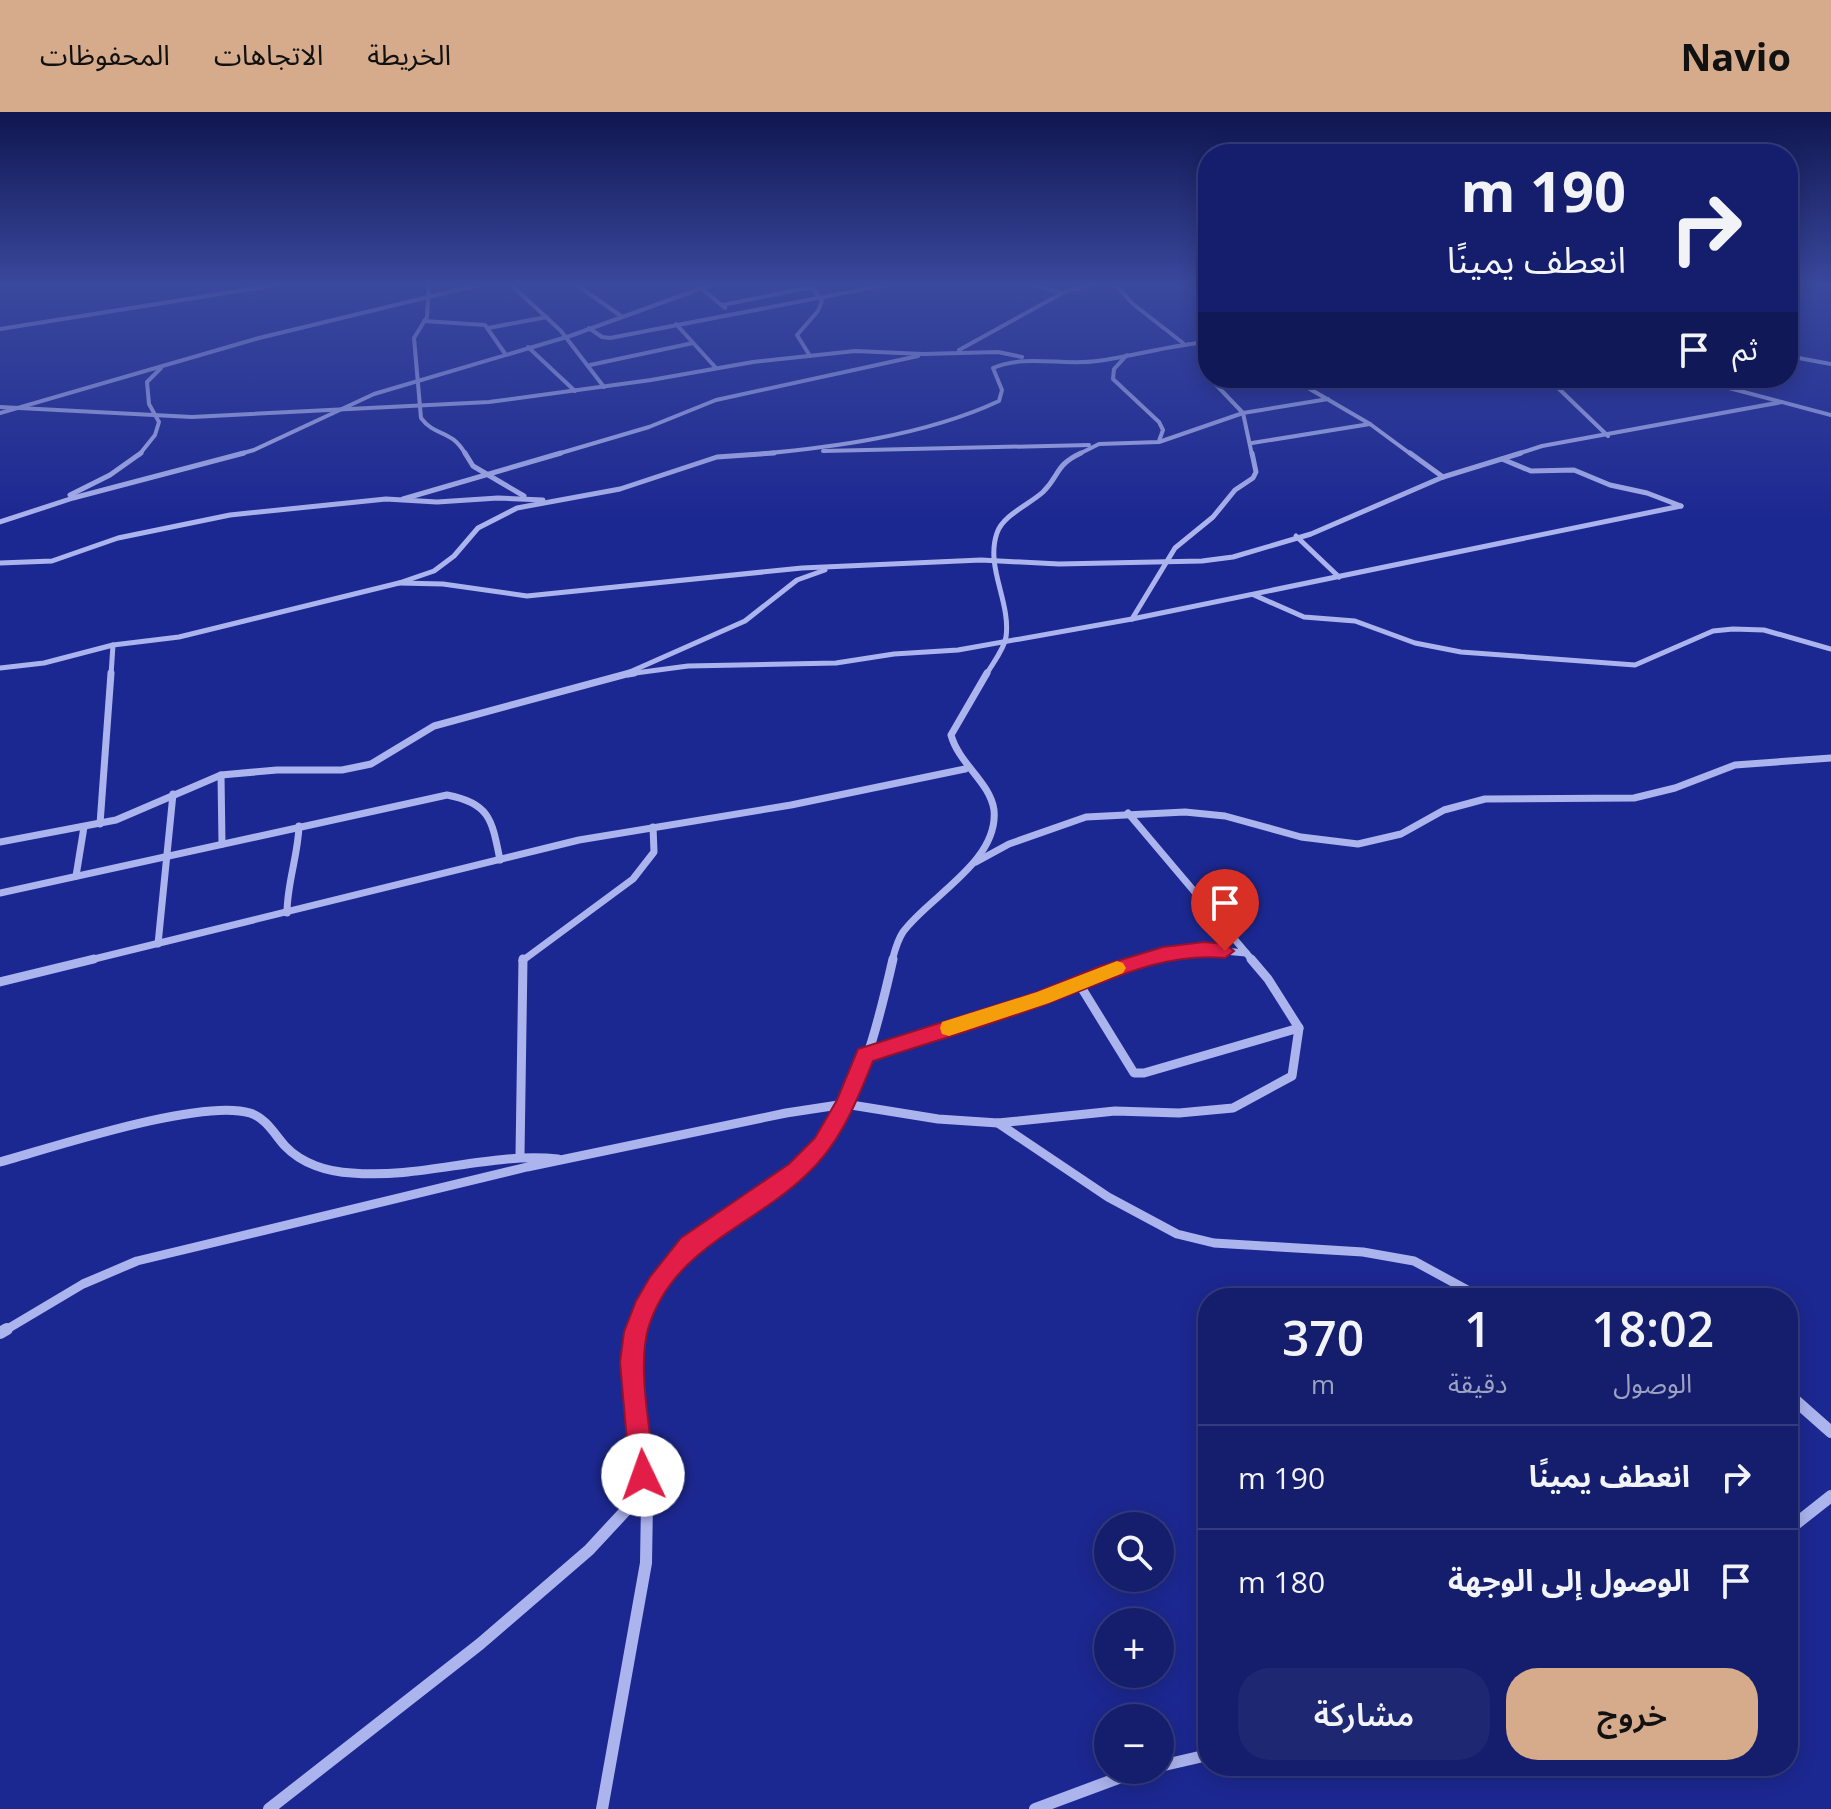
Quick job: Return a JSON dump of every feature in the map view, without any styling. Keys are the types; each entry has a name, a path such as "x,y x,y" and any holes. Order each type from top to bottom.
{"street":[{"path":"0,410 175,362"},
{"path":"49,506 132,460 144,450 159,428 149,404 147,382 155,372 176,362"},
{"path":"416,362 419,405 427,426 457,439 473,466 517,494 532,499"},
{"path":"0,521 254,450 374,394 485,362"},
{"path":"544,362 575,391"},
{"path":"587,362 604,387"},
{"path":"590,365 603,362"},
{"path":"711,362 716,368"},
{"path":"15,408 155,417 489,402 761,362"},
{"path":"403,499 649,427 716,400 894,362"},
{"path":"810,451 986,410 1002,396 993,368 1006,362"},
{"path":"1055,362 1081,362"},
{"path":"1120,362 1114,369 1113,379 1159,422 1163,430 1159,442"},
{"path":"1132,619 1164,562 1186,537 1223,506 1235,490 1253,478 1256,472 1243,413 1219,388"},
{"path":"1309,388 1370,424 1443,477"},
{"path":"1558,388 1608,436"},
{"path":"1727,388 1831,415"},
{"path":"0,668 44,663 113,645 179,637 399,583 446,564 472,533 493,518 517,508 620,489 717,457 810,451 1159,442 1243,413 1328,399"},
{"path":"399,583 443,584 505,594 561,595 751,572 837,567 994,561 1059,564 1164,562 1233,557 1311,534 1443,477 1542,446 1782,402"},
{"path":"1252,443 1370,424"},
{"path":"976,863 993,822 994,811 987,791 965,769 951,735 1006,640 1006,608 994,561 994,538 1000,525 1045,490 1064,461 1099,444"},
{"path":"0,842 100,824 221,775 359,768 383,758 434,726 628,674 688,666 836,663 922,651 958,650 1253,595 1681,506 1647,493 1610,485 1574,470 1531,471 1501,458"},
{"path":"0,563 52,561 118,538 199,519 353,501 403,499 437,502 498,498 560,501"},
{"path":"1296,536 1339,577"},
{"path":"628,674 745,621 797,580 837,567"},
{"path":"1253,595 1304,617 1355,621 1415,643 1461,652 1635,665 1713,631 1733,629 1764,630 1831,649"},
{"path":"100,824 113,645"},
{"path":"602,1809 618,1710 636,1637 648,1511 632,1362 636,1332 644,1310 658,1285 689,1246 796,1171 822,1144 845,1104 865,1055 896,944 904,930 976,863 1009,844 1086,817 1185,812 1225,816 1301,837 1358,844 1401,834 1444,810 1485,799 1634,798 1675,788 1735,765 1831,758"},
{"path":"0,982 579,840 791,805 965,769"},
{"path":"221,775 222,844"},
{"path":"158,944 173,794"},
{"path":"0,893 447,795 463,797 487,811 500,860"},
{"path":"0,1333 81,1283 137,1261 562,1160 786,1113 845,1104 938,1119 998,1123 1115,1111 1179,1113 1233,1108 1292,1076 1299,1028 1268,979 1128,813"},
{"path":"287,913 287,887 298,854 299,826"},
{"path":"76,876 84,827"},
{"path":"520,1155 524,957 581,920 644,869 654,853 653,827"},
{"path":"865,1055 1043,998 1078,982 1163,954 1204,949 1246,953"},
{"path":"1078,982 1134,1073 1144,1073 1299,1028"},
{"path":"0,1162 180,1115 231,1109 264,1120 295,1154 318,1166 347,1174 408,1171 520,1155 562,1160"},
{"path":"998,1123 1108,1197 1177,1234 1214,1243 1363,1252 1414,1261 1464,1288"},
{"path":"1798,1405 1831,1432"},
{"path":"269,1809 384,1723 514,1615 608,1529 632,1501 643,1475"},
{"path":"1798,1522 1831,1496"},
{"path":"1174,1763 1198,1757"},
{"path":"1035,1809 1102,1784"}],"slow traffic":[{"path":"949,1028 1043,998 1117,968"}],"route":[{"path":"643,1475 632,1362 636,1332 644,1310 658,1285 689,1246 796,1171 822,1144 845,1104 865,1055 1043,998 1101,973 1163,954 1204,949 1225,951"}]}
